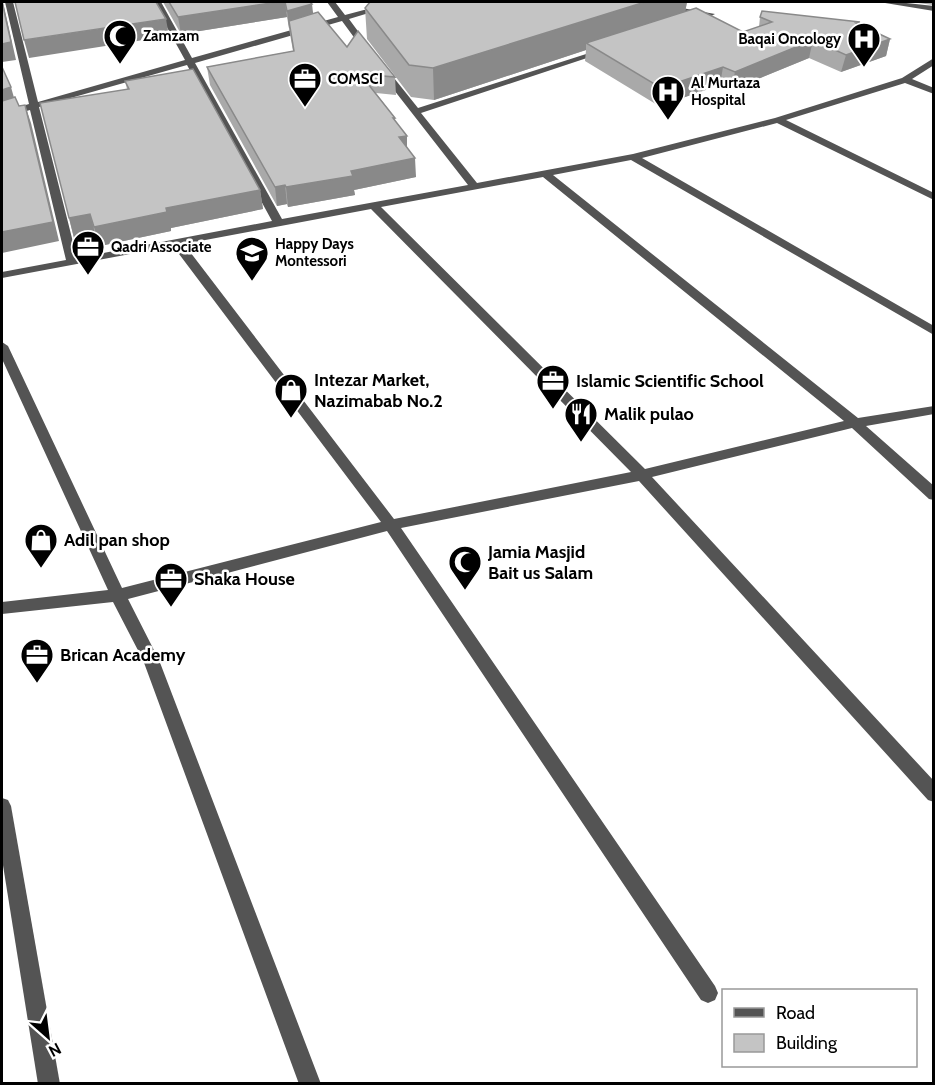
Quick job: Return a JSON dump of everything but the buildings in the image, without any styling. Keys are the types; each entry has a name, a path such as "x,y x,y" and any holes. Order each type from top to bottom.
{"street":[{"path":"9,2 36,105 72,262"},
{"path":"157,2 278,222"},
{"path":"331,2 372,56"},
{"path":"2,115 402,2"},
{"path":"637,2 711,14 689,22"},
{"path":"883,2 933,9"},
{"path":"414,112 612,47"},
{"path":"2,275 633,157 778,120 905,80 933,61"},
{"path":"379,65 474,186"},
{"path":"905,80 933,89"},
{"path":"778,120 933,197"},
{"path":"633,157 933,331"},
{"path":"544,173 855,423 933,495"},
{"path":"374,206 642,475 933,794"},
{"path":"176,242 392,525 708,993"},
{"path":"2,346 93,546 120,595 151,660 310,1083"},
{"path":"2,608 120,595 392,525 642,475 855,423 933,410"},
{"path":"2,806 49,1083"}],"place":[{"name":"Zamzam","path":"120,65"},
{"name":"Baqai Oncology","path":"864,68"},
{"name":"COMSCI","path":"305,108"},
{"name":"Al Murtaza Hospital","path":"668,121"},
{"name":"Qadri Associate","path":"88,276"},
{"name":"Happy Days Montessori","path":"252,282"},
{"name":"Islamic Scientific School","path":"553,410"},
{"name":"Intezar Market, Nazimabab No.2","path":"291,419"},
{"name":"Malik pulao","path":"581,443"},
{"name":"Adil pan shop","path":"41,569"},
{"name":"Jamia Masjid Bait us Salam","path":"465,591"},
{"name":"Shaka House","path":"171,608"},
{"name":"Brican Academy","path":"37,684"}]}
